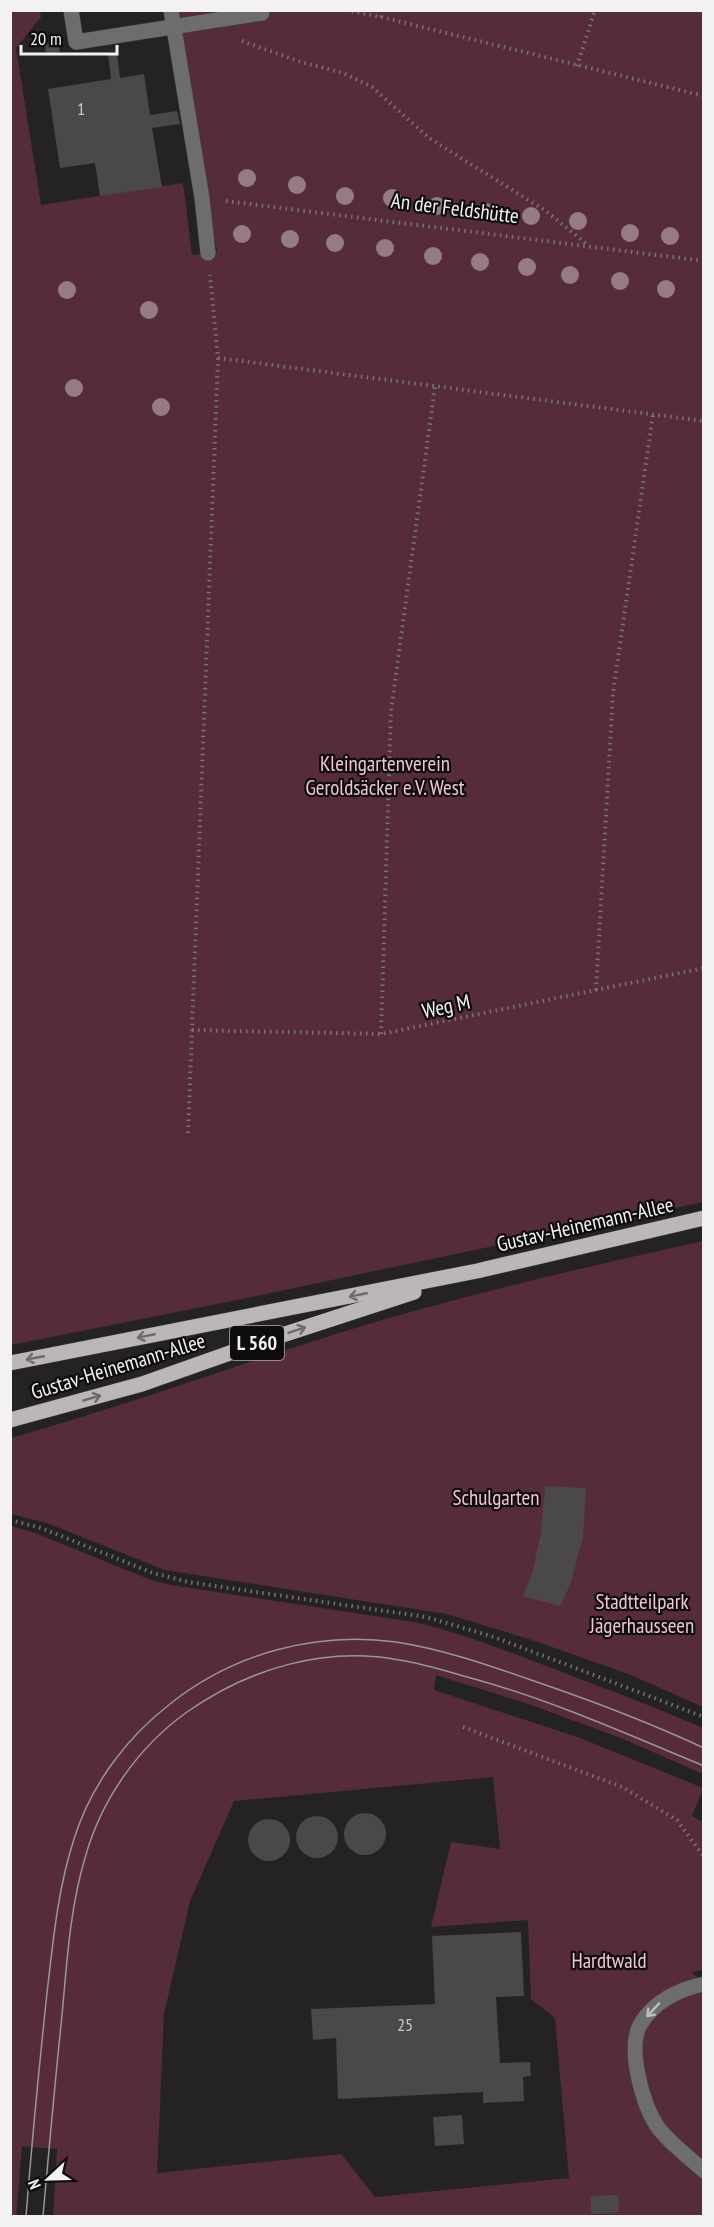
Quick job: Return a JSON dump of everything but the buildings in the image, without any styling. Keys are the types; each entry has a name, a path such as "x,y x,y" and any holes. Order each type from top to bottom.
{"main road":[{"name":"Gustav-Heinemann-Allee","path":"10,1363 477,1271 704,1218"},
{"name":"Gustav-Heinemann-Allee","path":"10,1420 142,1384 477,1271"}],"street":[{"path":"70,10 76,42 262,13"},
{"path":"171,10 202,198 208,253"},
{"path":"704,1984 682,1989 657,2005 639,2026 636,2051 638,2080 658,2127 704,2171"}],"path":[{"path":"345,10 704,96"},
{"path":"381,17 382,10"},
{"path":"577,66 595,10"},
{"path":"240,40 301,63 343,73 372,87 429,138 546,210 588,245"},
{"name":"An der Feldshütte","path":"202,198 704,261"},
{"path":"188,1133 218,358 208,253"},
{"path":"218,358 704,421"},
{"path":"381,1034 391,711 435,386"},
{"path":"596,990 613,693 652,414"},
{"name":"Weg M","path":"192,1030 381,1034 704,968"},
{"path":"10,1520 41,1528 153,1573 188,1582 426,1617 494,1637 704,1717"},
{"path":"464,1727 622,1787 677,1820 704,1857"}],"green space":[{"name":"Kleingartenverein Geroldsäcker e.V. West","path":"11,11 40,11 41,17 16,48 41,205 183,183 192,255 217,252 175,11 703,11 703,1202 11,1345"},
{"path":"703,1241 703,1707 631,1675 535,1641 447,1614 165,1570 47,1523 11,1514 11,1438 339,1333 429,1307 520,1283"},
{"name":"Hardtwald","path":"11,1526 35,1533 151,1580 171,1585 414,1622 449,1631 646,1704 703,1728 703,1774 621,1738 531,1705 436,1675 434,1690 580,1738 703,1788 692,1816 703,1822 703,1970 691,1972 703,1982 703,2216 53,2216 57,2149 22,2146 16,2216 11,2216","holes":["493,1777 500,1849 451,1842 431,1927 528,1920 531,1999 555,2018 569,2178 375,2197 341,2154 157,2173 164,2014 190,1901 234,1801"]}],"tram line":[{"path":"26,2216 54,1934 64,1876 74,1839 90,1800 125,1747 154,1717 195,1686 249,1659 306,1643 366,1639 396,1642 448,1653 515,1674 619,1712 704,1748"},
{"path":"43,2216 70,1935 85,1858 101,1816 124,1776 153,1741 187,1712 235,1684 261,1673 315,1659 371,1656 419,1664 536,1698 704,1766"}],"park label":[{"name":"Schulgarten","path":"496,1497"},
{"name":"Stadtteilpark Jägerhausseen","path":"642,1613"}]}
